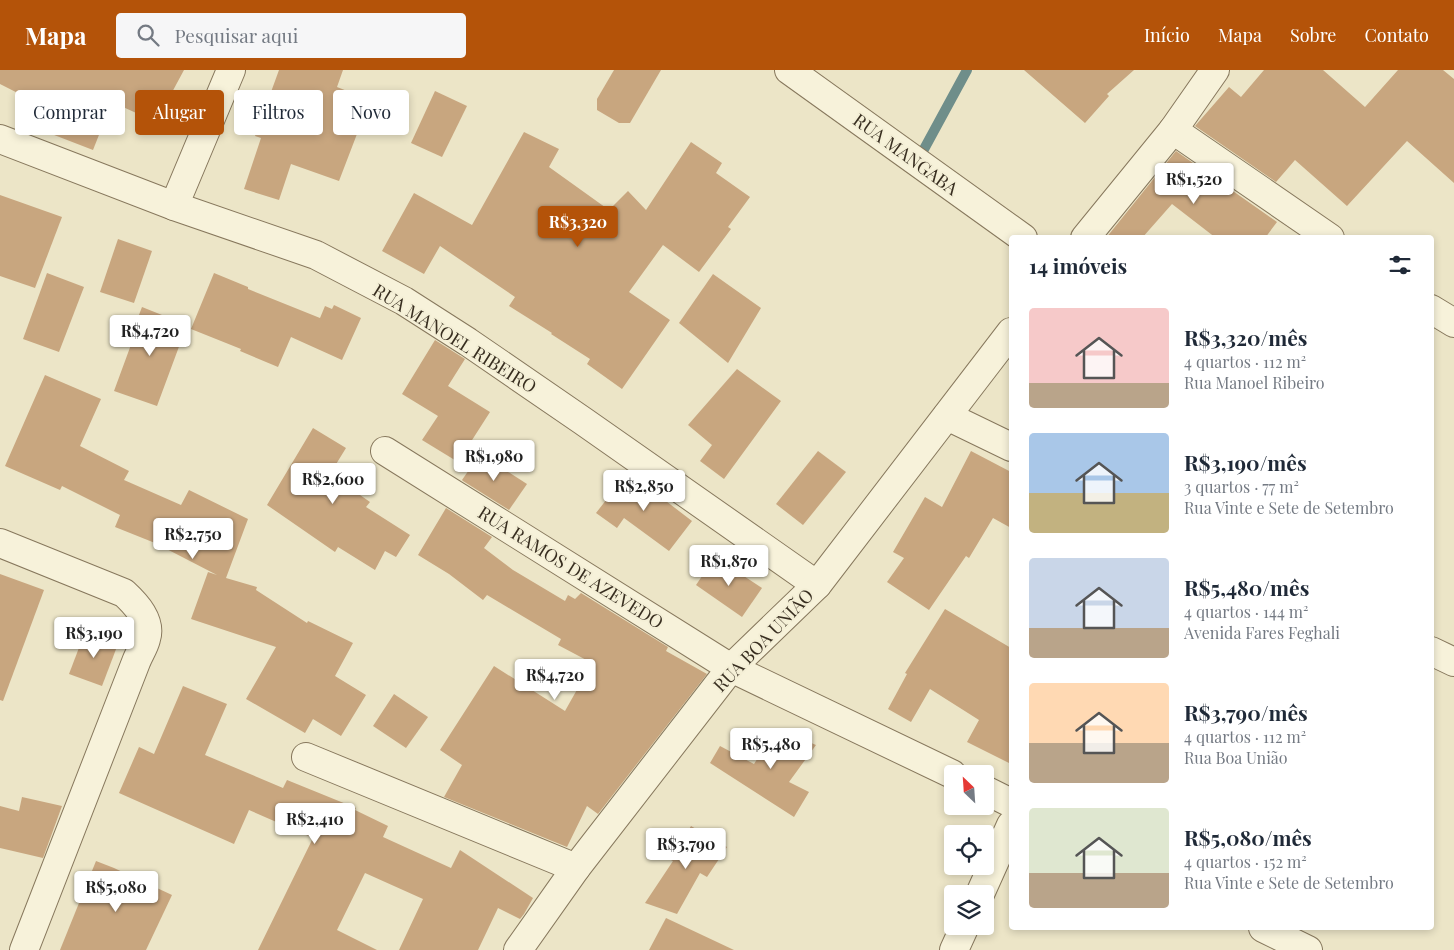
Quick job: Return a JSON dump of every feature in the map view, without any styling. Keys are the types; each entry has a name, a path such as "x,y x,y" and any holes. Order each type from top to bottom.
{"street":[{"path":"174,206 231,70"},
{"name":"RUA MANGABA","path":"789,70 1019,235"},
{"path":"1087,235 1173,130 1216,70"},
{"path":"1173,130 1326,235"},
{"name":"RUA MANOEL RIBEIRO","path":"0,139 174,206 316,255 404,301 468,342 583,421 817,585"},
{"path":"1434,311 1454,323"},
{"name":"RUA BOA UNIÃO","path":"518,950 576,868 731,668 817,585 1009,335"},
{"path":"947,416 1009,446"},
{"name":"RUA RAMOS DE AZEVEDO","path":"385,451 731,668 944,770"},
{"path":"0,543 124,593 138,607 147,625 147,637 24,950"},
{"path":"1434,652 1454,662"},
{"path":"306,757 576,868"},
{"path":"994,794 1009,802"},
{"path":"984,885 1009,829"},
{"path":"1267,930 1308,950"},
{"path":"954,950 960,935"}],"building":[{"path":"0,70 184,70 173,90 135,90 135,112 125,108 125,90 15,90 15,92 0,84"},
{"path":"279,70 343,70 337,87 345,90 333,90 333,135 357,135 339,181 291,164 279,200 244,189 261,138 255,135 323,135 323,90 272,90"},
{"path":"614,70 661,70 630,123 619,123 597,110 597,99"},
{"path":"1024,70 1134,70 1107,94 1109,96 1085,123"},
{"path":"1264,70 1323,70 1365,107 1398,70 1443,70 1454,79 1454,183 1407,141 1347,206 1295,160 1276,182 1195,126 1229,87 1241,97"},
{"path":"435,91 467,106 442,157 411,143"},
{"path":"524,132 559,149 549,167 609,210 628,191 646,210 691,142 722,163 716,173 750,197 728,227 731,229 699,272 663,245 629,292 670,320 622,389 587,364 590,359 509,306 515,297 440,246 424,274 382,251 414,193 472,225"},
{"path":"54,135 99,135 93,150"},
{"path":"1176,151 1277,222 1267,235 1212,235 1172,204 1145,235 1108,235"},
{"path":"0,195 62,217 35,288 0,276"},
{"path":"118,239 152,251 134,303 100,292"},
{"path":"47,273 84,287 59,352 23,339"},
{"path":"214,273 320,318 325,306 332,309 334,305 361,318 342,360 291,337 278,367 240,351 241,349 191,329"},
{"path":"713,274 761,308 728,363 679,323"},
{"path":"142,307 187,325 157,406 114,391 132,342 129,341"},
{"path":"435,340 465,359 448,386 490,412 458,462 422,440 438,416 402,394"},
{"path":"737,369 781,401 724,479 700,461 712,445 688,425"},
{"path":"45,375 101,399 80,446 129,471 124,480 181,505 189,490 248,519 226,578 257,587 256,590 307,623 308,621 353,643 335,676 366,695 341,736 313,719 305,733 246,699 276,647 191,619 208,572 217,575 155,543 115,527 120,515 62,486 60,490 5,466"},
{"path":"313,428 346,448 330,474 370,502 366,507 410,535 396,557 385,551 375,570 338,547 335,552 267,505"},
{"path":"818,451 846,472 803,525 776,504"},
{"path":"971,451 1009,471 1009,527 993,518 969,558 966,556 929,610 887,582 904,558 893,552 925,497 942,507"},
{"path":"480,454 527,484 509,510 462,480"},
{"path":"628,472 692,521 669,551 624,518 617,528 596,513"},
{"path":"446,508 492,537 484,548 513,570 565,601 568,595 575,599 581,593 668,647 666,651 707,674 598,814 587,806 567,847 444,797 462,765 440,750 494,666 565,711 592,663 558,645 561,639 487,595 483,600 449,574 418,555"},
{"path":"715,557 762,588 742,617 696,585"},
{"path":"0,574 44,590 3,701 0,700"},
{"path":"945,609 1009,647 1009,763 967,742 979,720 930,689 911,722 888,709 907,674 905,673"},
{"path":"85,632 118,644 102,686 69,674"},
{"path":"183,686 227,704 205,755 283,788 287,780 356,808 355,810 388,826 383,837 451,868 460,850 533,898 524,914 520,919 498,908 478,950 399,950 423,899 365,873 337,930 377,950 258,950 313,838 249,810 234,844 119,793 139,747 154,754"},
{"path":"394,694 428,717 406,748 373,726"},
{"path":"777,728 816,745 789,782 809,792 794,817 710,763 720,746 754,764"},
{"path":"22,797 62,806 43,858 0,848 0,806 19,811"},
{"path":"691,826 727,847 707,877 700,873 677,914 645,903 673,861 671,860"},
{"path":"96,861 172,895 146,950 60,950"},
{"path":"666,918 734,950 649,950"}],"waterway":[{"path":"923,151 967,70"}]}
